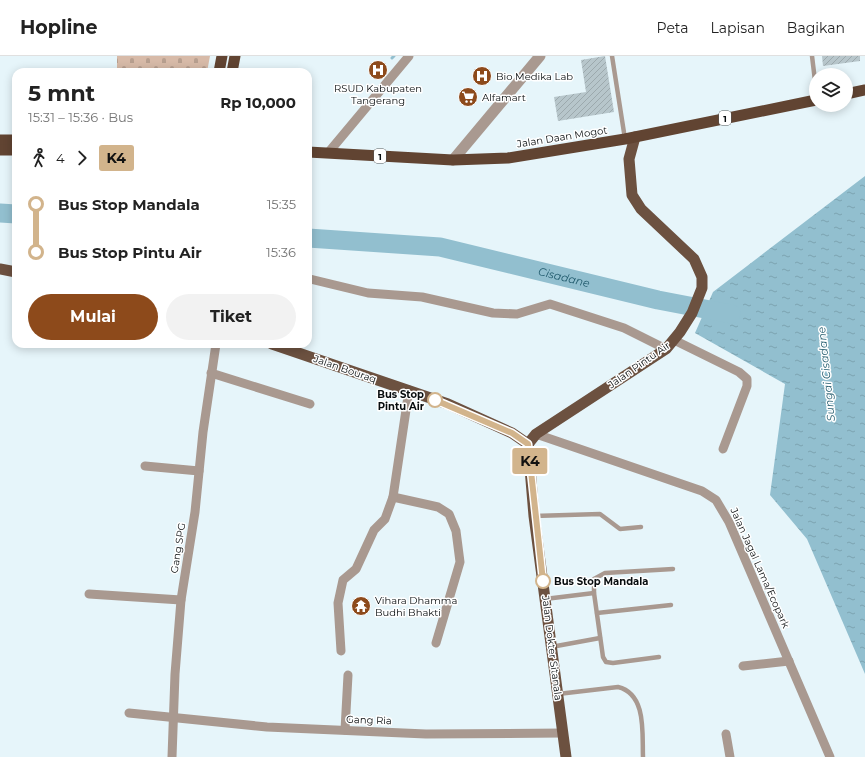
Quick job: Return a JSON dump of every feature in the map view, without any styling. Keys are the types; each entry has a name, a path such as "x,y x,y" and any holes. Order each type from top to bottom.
{"highway":[{"path":"220,68 222,56"},
{"path":"233,68 235,56"},
{"name":"Jalan Daan Mogot","path":"312,152 453,160 508,158 630,138 809,101"},
{"path":"0,140 12,140"},
{"path":"0,150 12,150"}],"main road":[{"name":"Jalan Pintu Air","path":"528,444 536,434 666,349 677,336 692,313 702,288 702,277 694,259 641,209 632,195 629,159 630,138"},
{"path":"0,269 12,271"},
{"name":"Jalan Bouraq","path":"284,348 448,404 512,433 528,444"},
{"path":"512,433 536,434"},
{"name":"Jalan Dokter Sitanala","path":"528,444 534,516 566,757"}],"street":[{"path":"328,153 409,56"},
{"path":"453,160 540,56"},
{"path":"312,279 368,293 422,297 493,313 517,314 550,304 624,328 666,349"},
{"path":"677,336 739,372 747,379 747,386 723,449"},
{"name":"Gang SPG","path":"172,757 175,674 181,600 195,512 203,432 215,348"},
{"path":"212,373 310,404"},
{"path":"341,651 338,603 343,580 356,570 374,530 385,519 393,497 409,390"},
{"name":"Jalan Jagal Lama/Ecopark","path":"536,434 702,490 716,500 729,522 830,757"},
{"path":"145,466 199,471"},
{"path":"393,497 438,507 449,514 456,531 460,562 436,643"},
{"path":"89,594 181,600"},
{"path":"743,666 789,661"},
{"path":"345,730 348,675"},
{"name":"Gang Ria","path":"129,713 174,719 267,727 426,734 563,734"},
{"path":"726,734 730,757"}],"lane":[{"path":"612,56 630,138"},
{"path":"812,56 813,68"},
{"path":"534,516 600,514 620,529 641,527"},
{"path":"659,657 613,663 606,662 600,638 594,593 594,579 605,574 673,569"},
{"path":"545,599 594,593"},
{"path":"597,613 671,605"},
{"path":"551,647 600,638"},
{"path":"558,694 618,687 626,689 639,705 642,718 643,757"}],"green space":[{"path":"117,56 210,56 208,68 117,68"}],"water":[{"name":"Sungai Cisadane","path":"865,176 865,674 807,539 770,495 785,384 695,333 713,292"}],"building":[{"path":"605,56 614,112 558,121 554,97 586,92 581,60"},
{"path":"822,56 860,56 860,61 823,66"}],"waterway":[{"name":"Cisadane","path":"0,213 12,214"},
{"name":"Cisadane","path":"312,238 440,247 658,300 731,314"}],"bus line":[{"name":"K4","path":"435,400 448,404 512,433 528,444 534,516 543,581"}],"place":[{"name":"RSUD Kabupaten Tangerang","path":"378,70"},
{"name":"Bio Medika Lab","path":"482,76"},
{"name":"Alfamart","path":"468,97"},
{"name":"Bus Stop Pintu Air","path":"435,400"},
{"name":"Bus Stop Mandala","path":"543,581"},
{"name":"Vihara Dhamma Budhi Bhakti","path":"361,606"}]}
